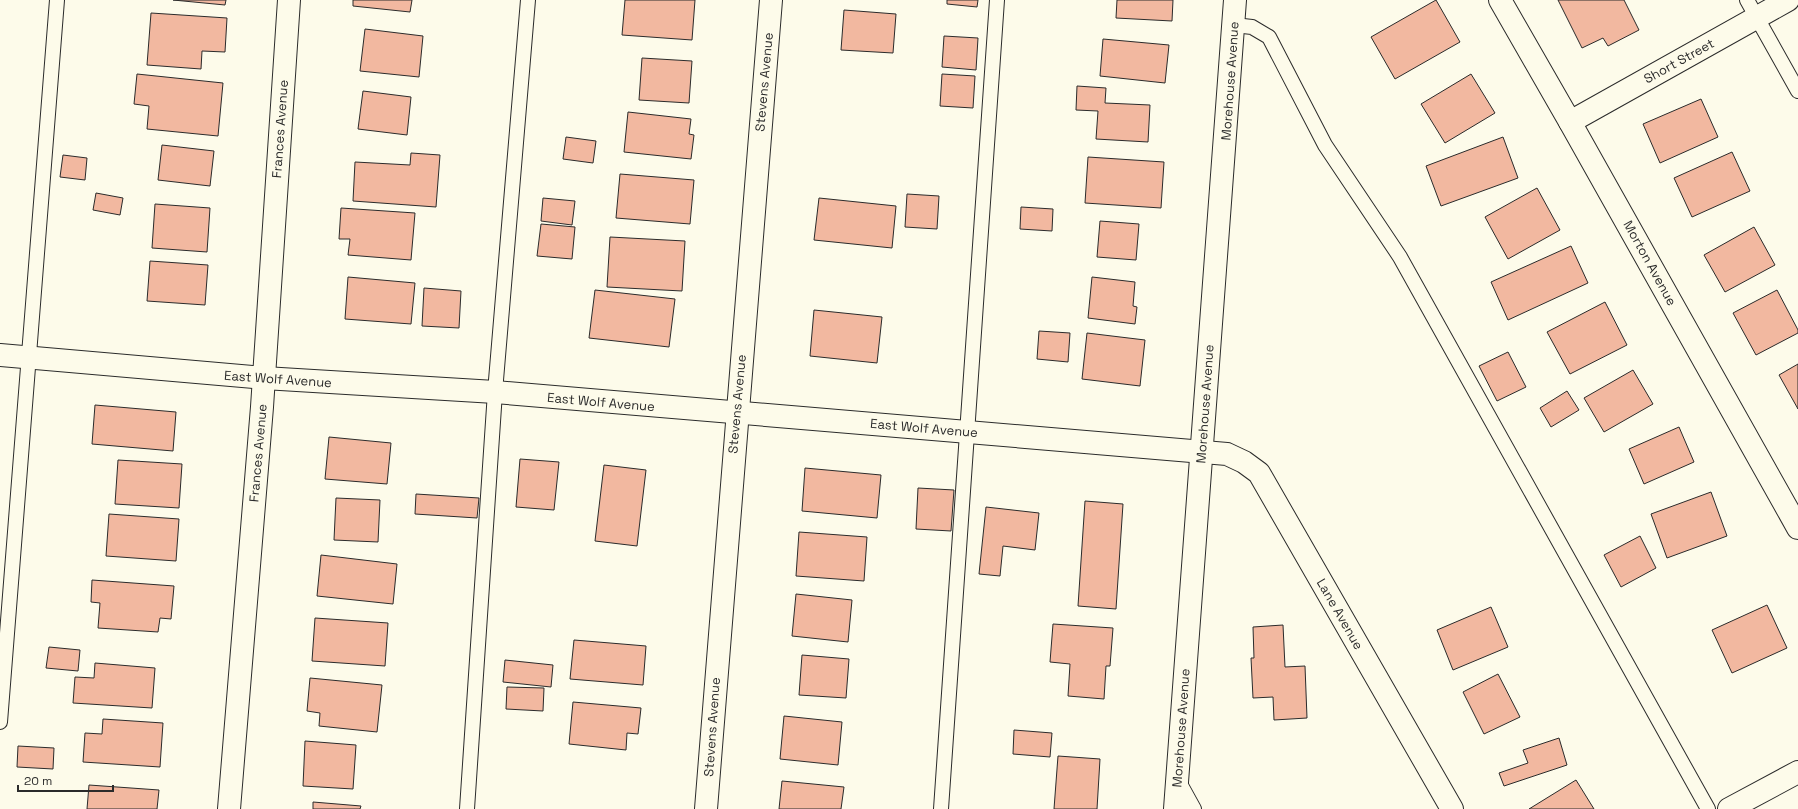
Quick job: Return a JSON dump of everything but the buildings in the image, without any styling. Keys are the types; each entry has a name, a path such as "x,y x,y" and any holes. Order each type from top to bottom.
{"street":[{"name":"Frances Avenue","path":"229,809 264,378 289,0"},
{"name":"Stevens Avenue","path":"706,809 736,413 771,0"},
{"name":"Morehouse Avenue","path":"1174,809 1235,0"},
{"name":"Morton Avenue","path":"1500,0 1798,528"},
{"name":"Short Street","path":"1570,122 1752,9 1788,0"},
{"name":"East Wolf Avenue","path":"0,355 264,378 495,392 1201,451"},
{"name":"Lane Avenue","path":"1201,451 1227,454 1244,462 1259,473 1452,809"},
{"path":"1729,809 1798,772"}],"lane":[{"path":"0,722 57,0"},
{"path":"467,809 495,392 528,0"},
{"path":"941,809 997,0"},
{"path":"1752,9 1798,91"},
{"path":"1234,25 1252,27 1269,37 1326,145 1400,257 1708,809"},
{"path":"1177,778 1194,809"}]}
